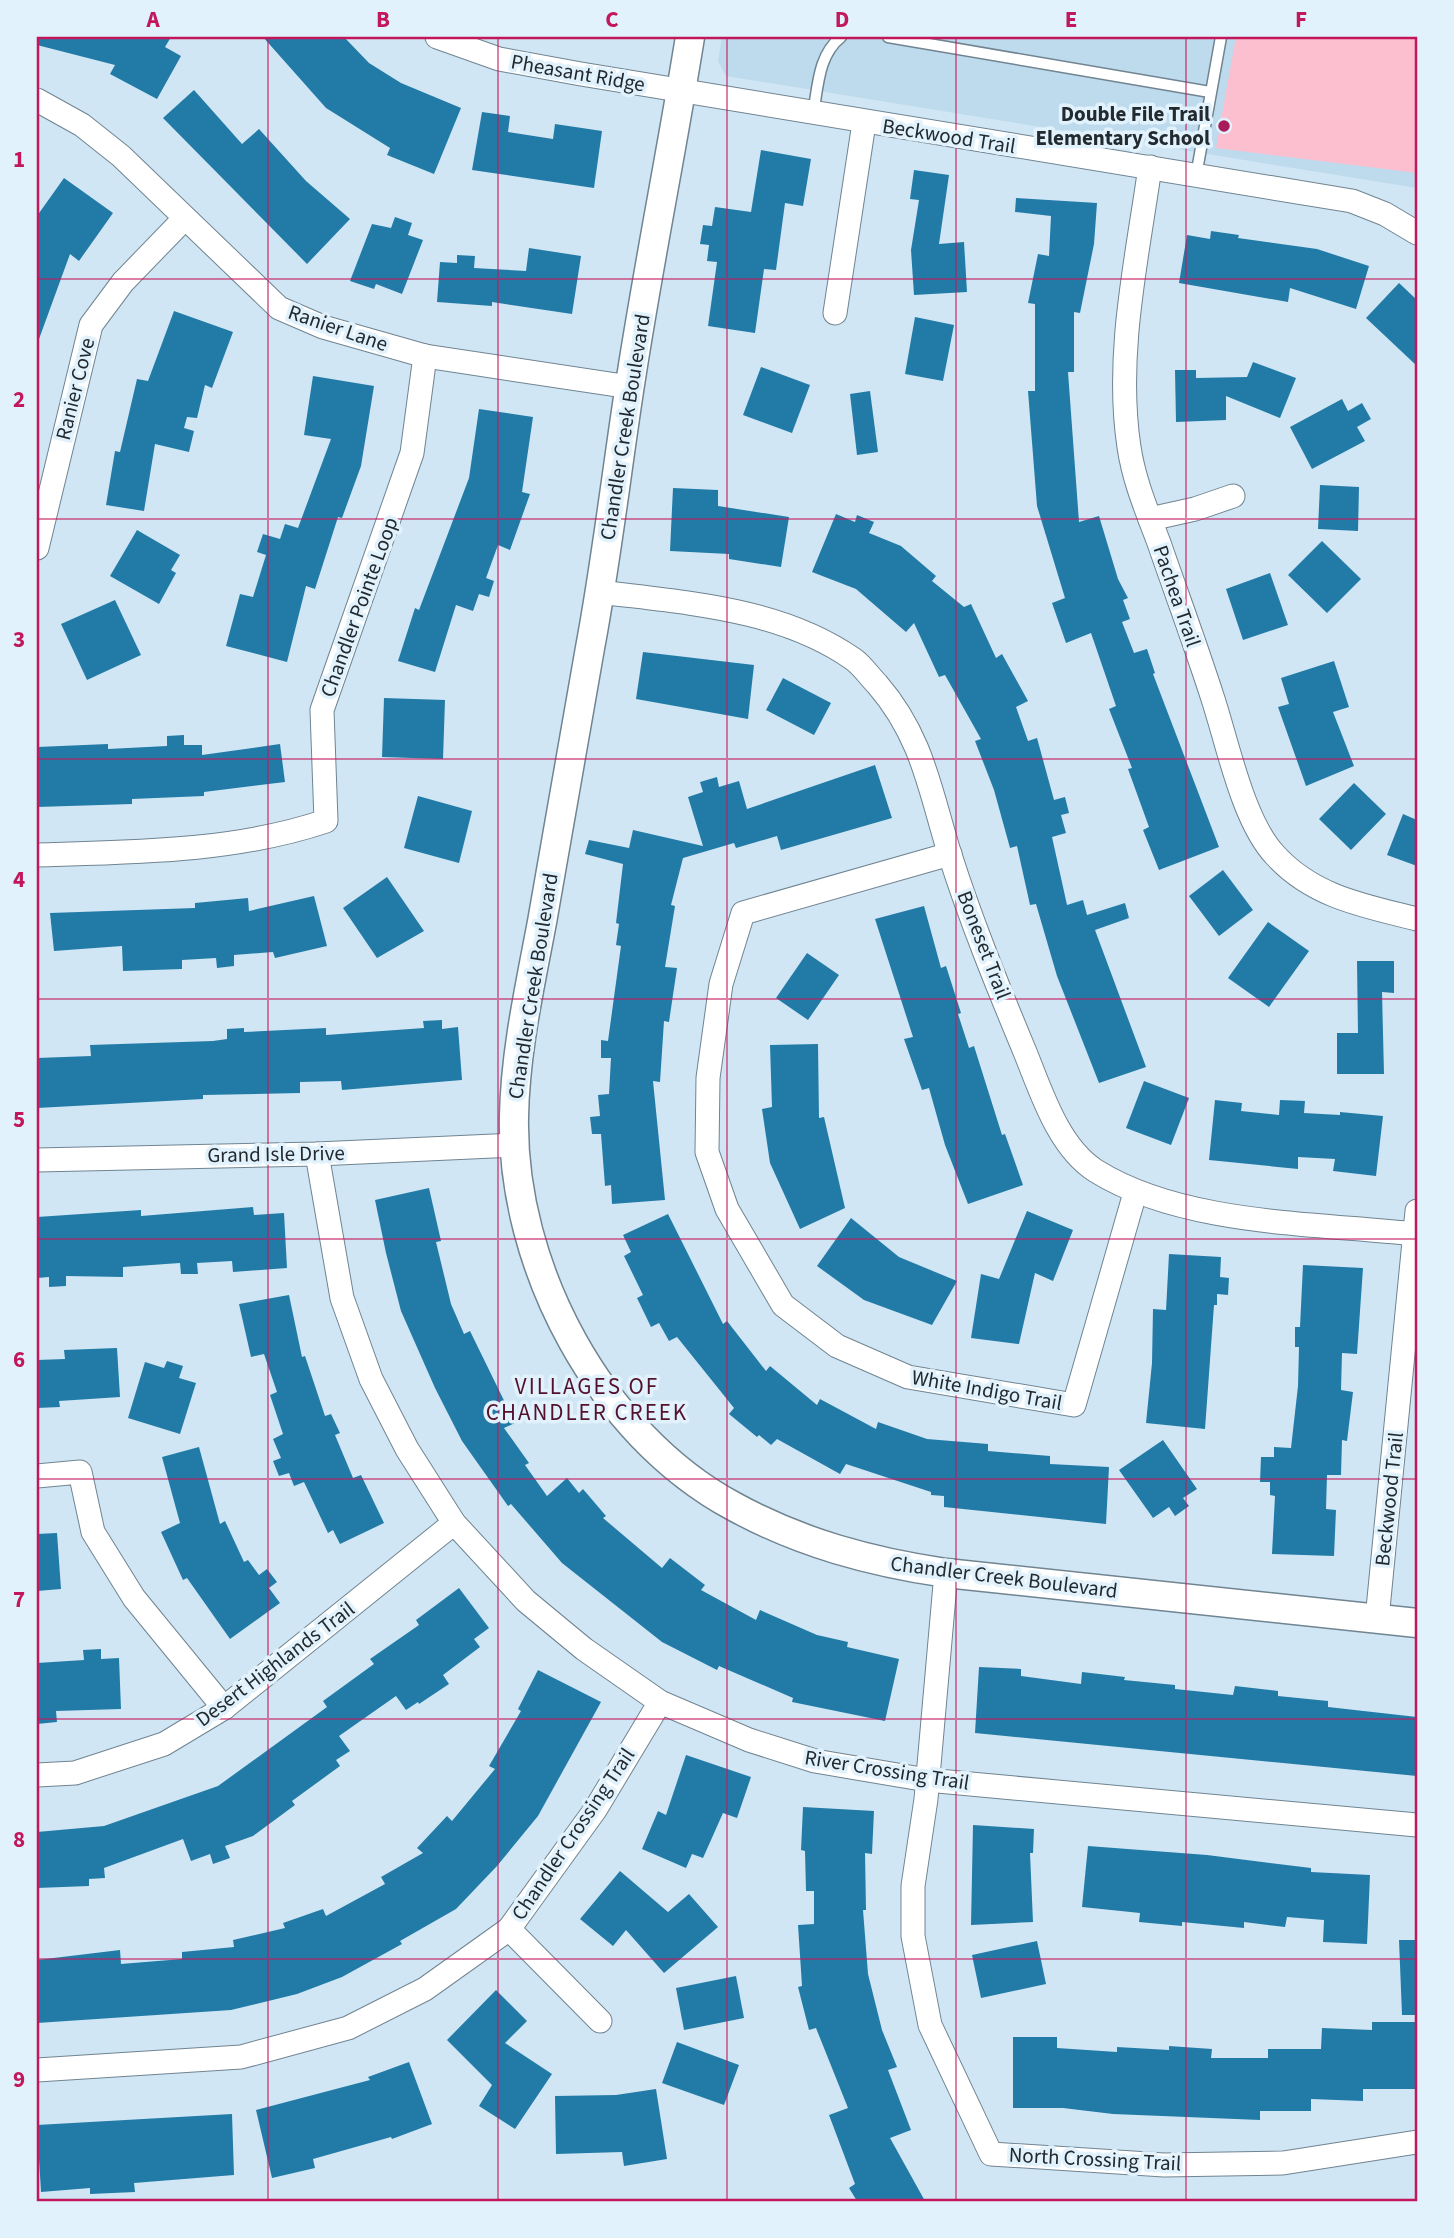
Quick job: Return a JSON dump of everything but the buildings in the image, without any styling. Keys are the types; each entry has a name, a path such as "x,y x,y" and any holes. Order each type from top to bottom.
{"street":[{"name":"Chandler Creek Boulevard","path":"690,37 629,387 600,592 525,1013 515,1094 515,1145 524,1214 547,1290 580,1354 653,1445 682,1472 720,1498 800,1538 873,1561 946,1573 1417,1623"},
{"name":"Pheasant Ridge","path":"441,38 499,59 682,90"},
{"name":"Beckwood Trail","path":"682,90 864,123 1352,201 1385,214 1417,233"},
{"name":"Ranier Lane","path":"37,100 82,125 121,156 279,308 323,327 425,356 629,387"},
{"path":"835,313 864,123"},
{"name":"Pachea Trail","path":"1150,167 1127,337 1124,391 1129,446 1136,483 1210,689 1250,816 1265,844 1298,877 1324,893 1417,919"},
{"name":"Ranier Cove","path":"37,548 91,325 123,282 184,219"},
{"name":"Chandler Pointe Loop","path":"37,855 168,851 290,833 326,821 322,710 412,453 425,356"},
{"path":"1150,519 1195,509 1233,496"},
{"name":"Boneset Trail","path":"600,592 698,604 782,622 854,659 884,693 915,738 933,789 950,854 1011,1017 1058,1129 1092,1169 1135,1192 1214,1213 1416,1222"},
{"name":"White Indigo Trail","path":"950,854 743,914 721,984 708,1078 707,1152 727,1209 783,1305 837,1346 908,1377 1074,1405 1135,1192"},
{"name":"Grand Isle Drive","path":"37,1160 317,1154 515,1145"},
{"name":"River Crossing Trail","path":"317,1154 342,1298 371,1379 407,1449 454,1523 526,1601 584,1649 660,1702 749,1740 815,1761 927,1780 1417,1825"},
{"name":"Beckwood Trail","path":"1377,1619 1409,1397 1416,1222"},
{"path":"37,1475 80,1472 93,1531 134,1598 224,1708"},
{"name":"Desert Highlands Trail","path":"37,1775 75,1773 164,1744 224,1708 454,1523"},
{"name":"North Crossing Trail","path":"946,1573 927,1780 913,1886 913,1936 930,2025 991,2154 1164,2165 1283,2163 1417,2141"},
{"name":"Chandler Crossing Trail","path":"37,2070 242,2057 348,2028 425,1989 509,1929 594,1810 660,1702"},
{"path":"509,1929 600,2021"}],"lane":[{"path":"813,114 823,61 832,44 841,37"},
{"path":"888,37 1210,92"},
{"path":"1196,176 1221,37"}],"shaded area":[{"name":"Double File Trail Elementary School","path":"722,37 1417,37 1417,188 726,76 718,61"},
{"path":"1236,37 1417,37 1417,173 1216,148"}],"place":[{"name":"Double File Trail Elementary School","path":"1224,126"}],"district":[{"name":"VILLAGES OF CHANDLER CREEK","path":"587,1399"}]}
